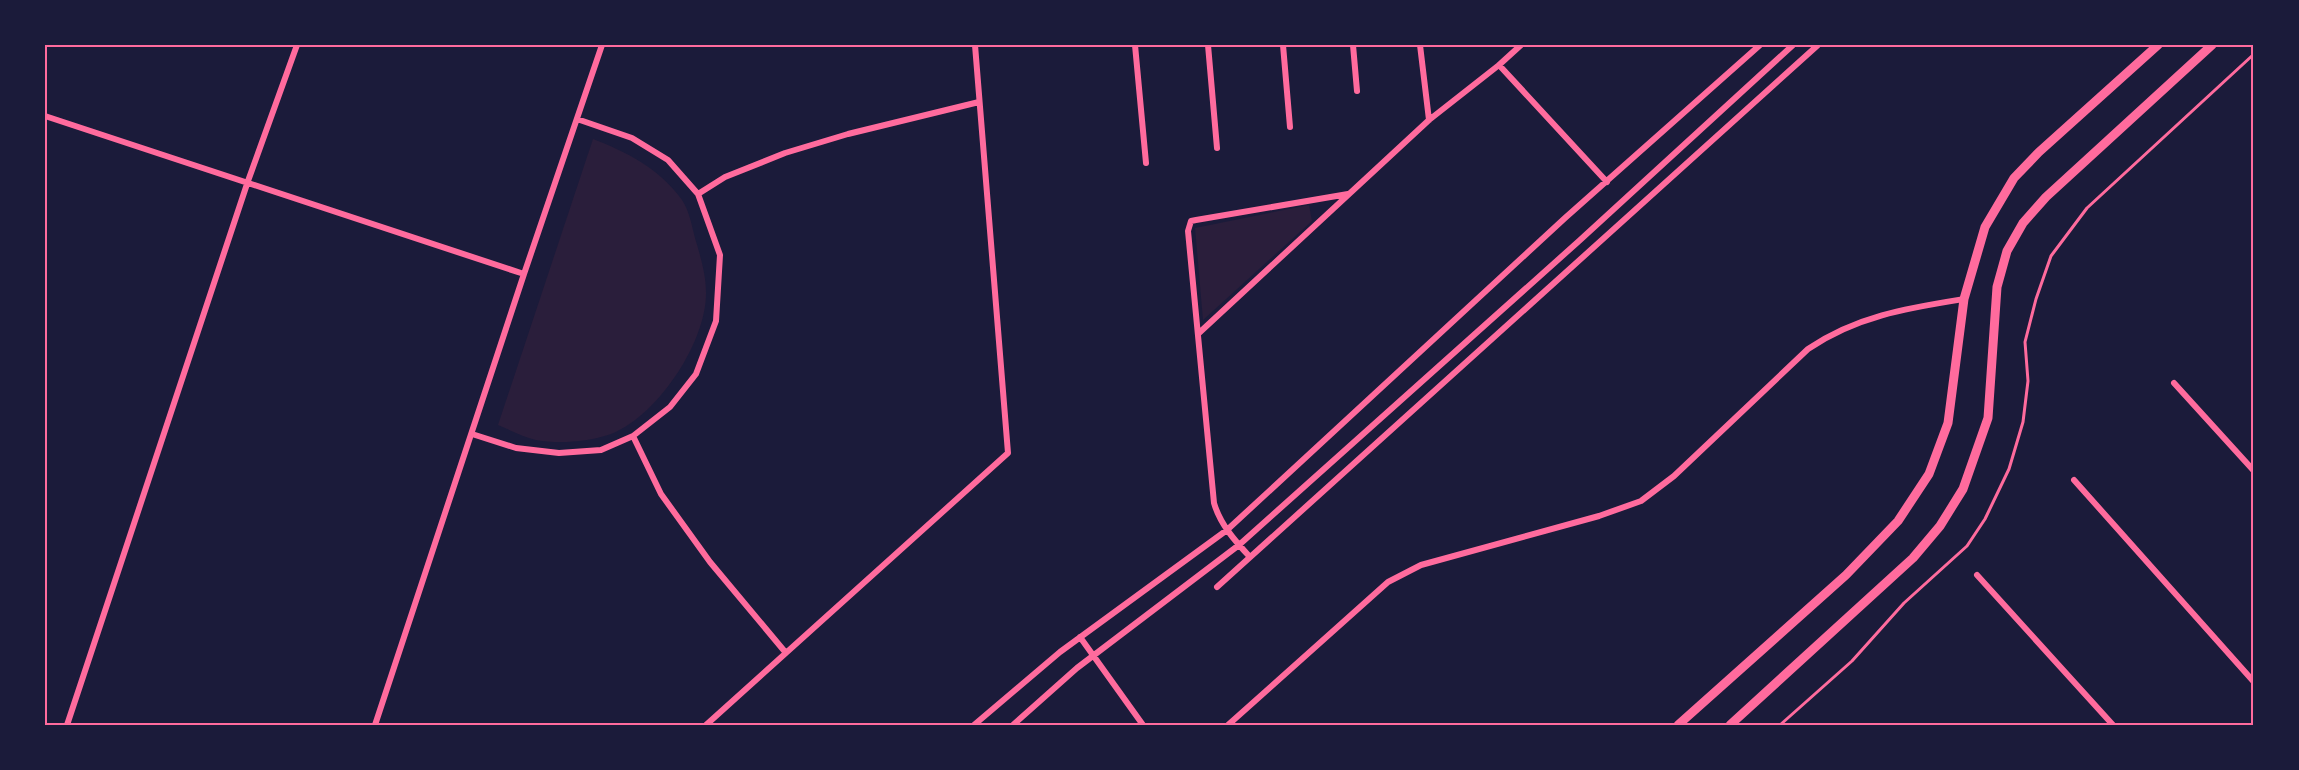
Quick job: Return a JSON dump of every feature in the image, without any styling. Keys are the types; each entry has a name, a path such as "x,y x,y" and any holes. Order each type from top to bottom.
{"street":[{"path":"67,725 248,181 297,45"},
{"path":"375,725 602,45"},
{"path":"706,725 1008,453 975,45"},
{"path":"1135,45 1146,163"},
{"path":"1208,45 1217,148"},
{"path":"1283,45 1290,127"},
{"path":"1353,45 1358,91"},
{"path":"1420,45 1429,120"},
{"path":"1198,333 1429,120 1521,45"},
{"path":"974,725 1080,637 1227,530 1760,45"},
{"path":"1013,725 1092,656 1239,545 1579,241 1793,45"},
{"path":"1217,587 1818,45"},
{"path":"1678,725 1846,575 1898,521 1929,474 1948,423 1964,299 1985,227 2014,178 2039,152 2158,45"},
{"path":"1730,725 1913,558 1940,526 1963,489 1988,418 1997,287 2007,251 2023,223 2046,197 2212,45"},
{"path":"1499,65 1607,182"},
{"path":"698,194 725,177 785,153 848,134 979,102"},
{"path":"45,116 248,181 524,274"},
{"path":"472,434 516,448 559,453 601,450 633,436 670,407 696,374 716,321 720,255 698,194 668,160 632,138 577,119"},
{"path":"1250,557 1227,530 1217,514 1214,503 1188,231 1191,221 1348,194"},
{"path":"1228,725 1388,582 1421,566 1599,516 1641,501 1674,476 1808,349 1829,334 1859,321 1896,310 1964,299"},
{"path":"2174,383 2254,471"},
{"path":"633,436 661,494 710,562 786,653"},
{"path":"2074,480 2254,681"},
{"path":"1977,575 2114,725"},
{"path":"1080,637 1143,725"}],"path":[{"path":"1780,725 1851,661 1904,603 1967,546 1985,519 2009,469 2023,422 2028,381 2025,342 2036,299 2051,256 2087,208 2254,54"}],"shaded area":[{"path":"593,139 642,163 664,179 682,200 687,208 704,271 706,292 704,312 688,355 660,396 644,413 626,426 600,437 563,442 536,440 498,425"},
{"path":"1309,205 1312,221 1203,320 1195,228"}]}
